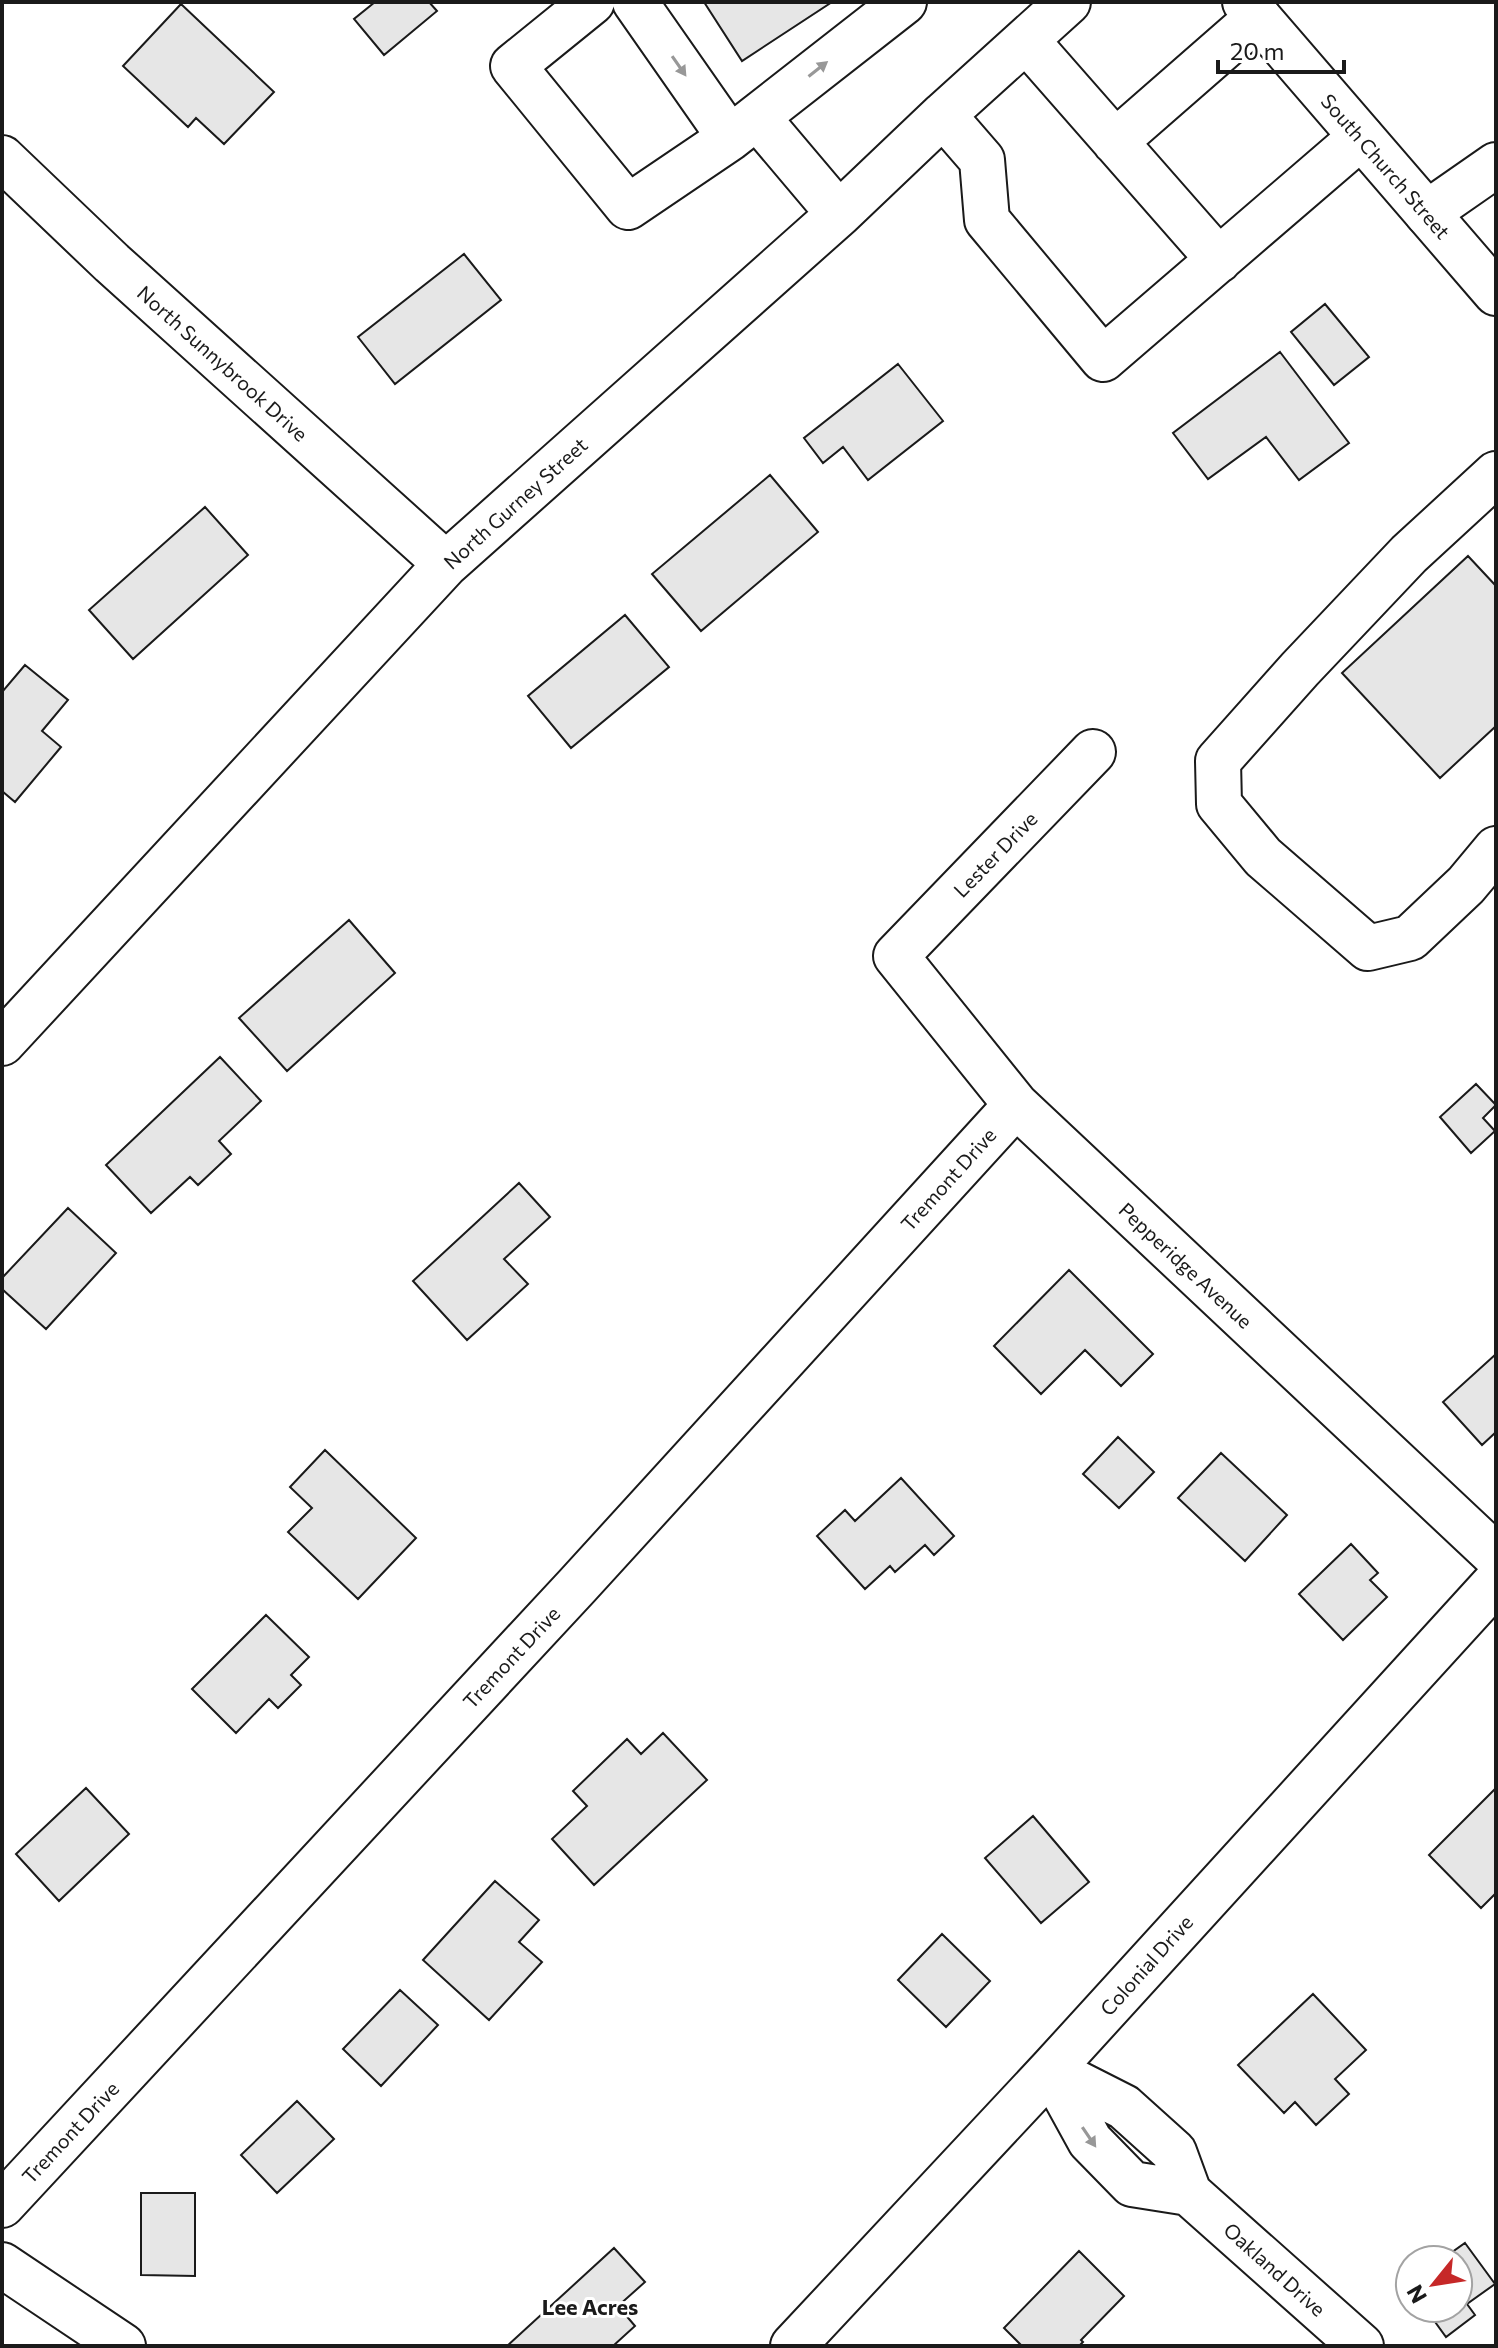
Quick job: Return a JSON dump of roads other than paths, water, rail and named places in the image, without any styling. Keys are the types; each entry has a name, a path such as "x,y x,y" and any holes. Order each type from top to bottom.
{"street":[{"path":"592,2 513,66 628,207 743,128 904,2"},
{"path":"635,2 743,128 839,214"},
{"name":"North Gurney Street","path":"2,1043 446,564 839,214 1068,2"},
{"path":"1115,142 1251,10"},
{"name":"South Church Street","path":"1251,10 1496,293"},
{"path":"1026,40 1219,260"},
{"path":"943,115 982,160 987,220 1103,359 1361,137"},
{"name":"North Sunnybrook Drive","path":"2,158 112,263 446,564"},
{"path":"1427,213 1496,165"},
{"path":"1496,474 1409,554 1218,761 1219,804 1263,857 1368,948 1410,938 1466,885 1496,849"},
{"name":"Lester Drive","path":"896,956 1093,752"},
{"name":"Pepperidge Avenue","path":"896,956 1016,1105 1496,1556"},
{"name":"Tremont Drive","path":"2,2205 577,1586 1016,1105"},
{"name":"Colonial Drive","path":"793,2346 1051,2070 1496,1582"},
{"name":"Oakland Drive","path":"1051,2070 1124,2107 1174,2152 1189,2193 1361,2346"},
{"path":"2,2265 123,2346"}],"district":[{"name":"Lee Acres","path":"590,2306"}]}
